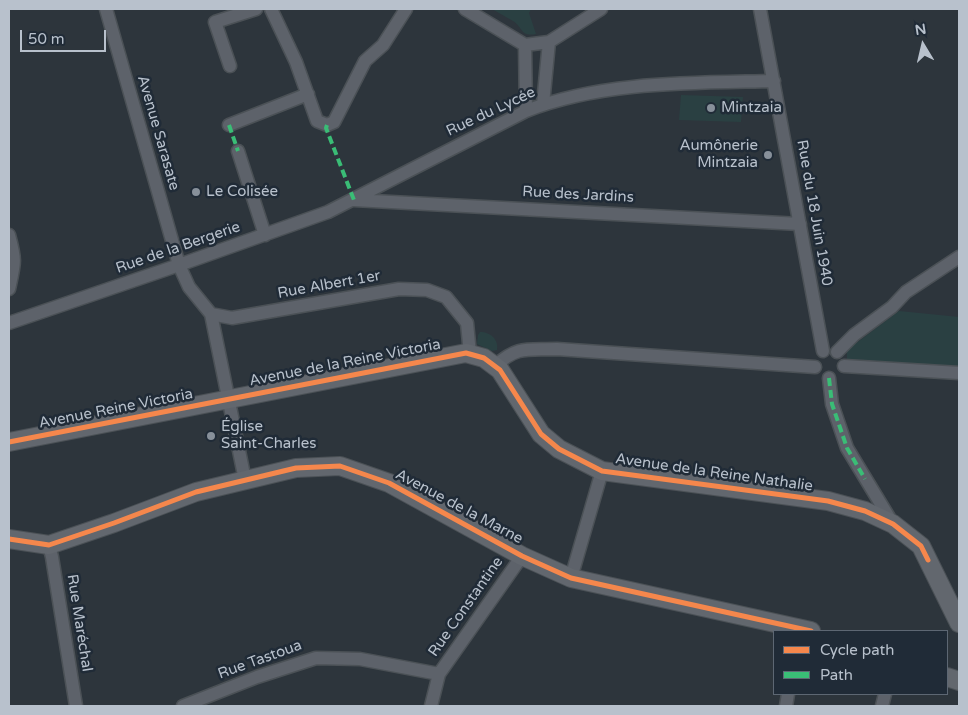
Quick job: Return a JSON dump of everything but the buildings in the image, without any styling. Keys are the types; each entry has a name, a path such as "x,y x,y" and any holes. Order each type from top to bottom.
{"main road":[{"name":"Avenue de la Reine Nathalie","path":"468,353 484,358 500,370 541,434 559,449 602,471 828,501 865,511 893,524 921,546 959,623"},
{"name":"Avenue de la Reine Victoria","path":"228,399 468,353"},
{"name":"Avenue Reine Victoria","path":"9,442 95,427 228,399"},
{"name":"Avenue de la Marne","path":"9,539 48,544 114,523 196,492 296,468 340,466 389,483 522,556 571,578 802,630"}],"street":[{"name":"Avenue Sarasate","path":"106,9 179,265"},
{"path":"230,66 215,22 256,9"},
{"path":"271,9 296,62 317,121 327,125 334,122 365,61 383,45 406,9"},
{"path":"465,9 525,45 549,42 601,9"},
{"name":"Rue du 18 Juin 1940","path":"760,9 823,352"},
{"path":"543,104 549,42"},
{"path":"525,45 526,110"},
{"name":"Rue du Lycée","path":"354,200 526,110 543,104 601,91 684,83 774,81"},
{"path":"229,125 308,94"},
{"path":"238,151 265,234"},
{"name":"Rue de la Bergerie","path":"10,320 179,265 328,212 354,200"},
{"name":"Rue des Jardins","path":"354,200 800,224"},
{"path":"9,234 15,258 15,267 9,289"},
{"path":"837,352 854,335 892,307 906,292 959,257"},
{"path":"179,265 189,287 212,314 244,480"},
{"path":"892,307 910,299 959,268"},
{"name":"Rue Albert 1er","path":"212,314 232,318 399,290 427,290 446,297 467,322 468,353"},
{"path":"494,366 507,355 520,350 557,349 816,367"},
{"path":"828,350 837,352 842,358 844,366 842,370 837,376 829,378 820,375 816,367 816,358 828,350"},
{"path":"844,366 959,373"},
{"path":"829,378 832,404 846,448 893,524"},
{"path":"571,578 602,471"},
{"name":"Rue Maréchal","path":"48,544 52,557 76,706"},
{"name":"Rue Constantine","path":"431,706 439,674 522,556"},
{"name":"Rue Tastoua","path":"183,706 257,677 316,658 360,659 439,674"}],"green space":[{"path":"492,9 531,9 529,13 536,34 524,33 516,23"},
{"name":"Mintzaia","path":"681,95 743,97 741,122 679,120"},
{"path":"899,311 959,317 959,370 847,363 847,350"},
{"path":"480,332 488,333 493,337 497,343 497,350 492,351 477,344"}],"marked path":[{"path":"229,125 238,151"},
{"path":"327,125 326,128 354,200"},
{"path":"829,378 832,404 847,448 865,479"}],"cycle path":[{"path":"9,442 466,353 484,358 500,370 541,434 559,449 602,471 828,501 865,511 893,524 921,546 928,560"},
{"path":"9,539 49,545 196,492 296,468 340,466 389,483 522,556 571,578 806,630"}],"place":[{"name":"Mintzaia","path":"711,108"},
{"name":"Aumônerie Mintzaia","path":"768,155"},
{"name":"Le Colisée","path":"196,192"},
{"name":"Église Saint-Charles","path":"211,436"}]}
